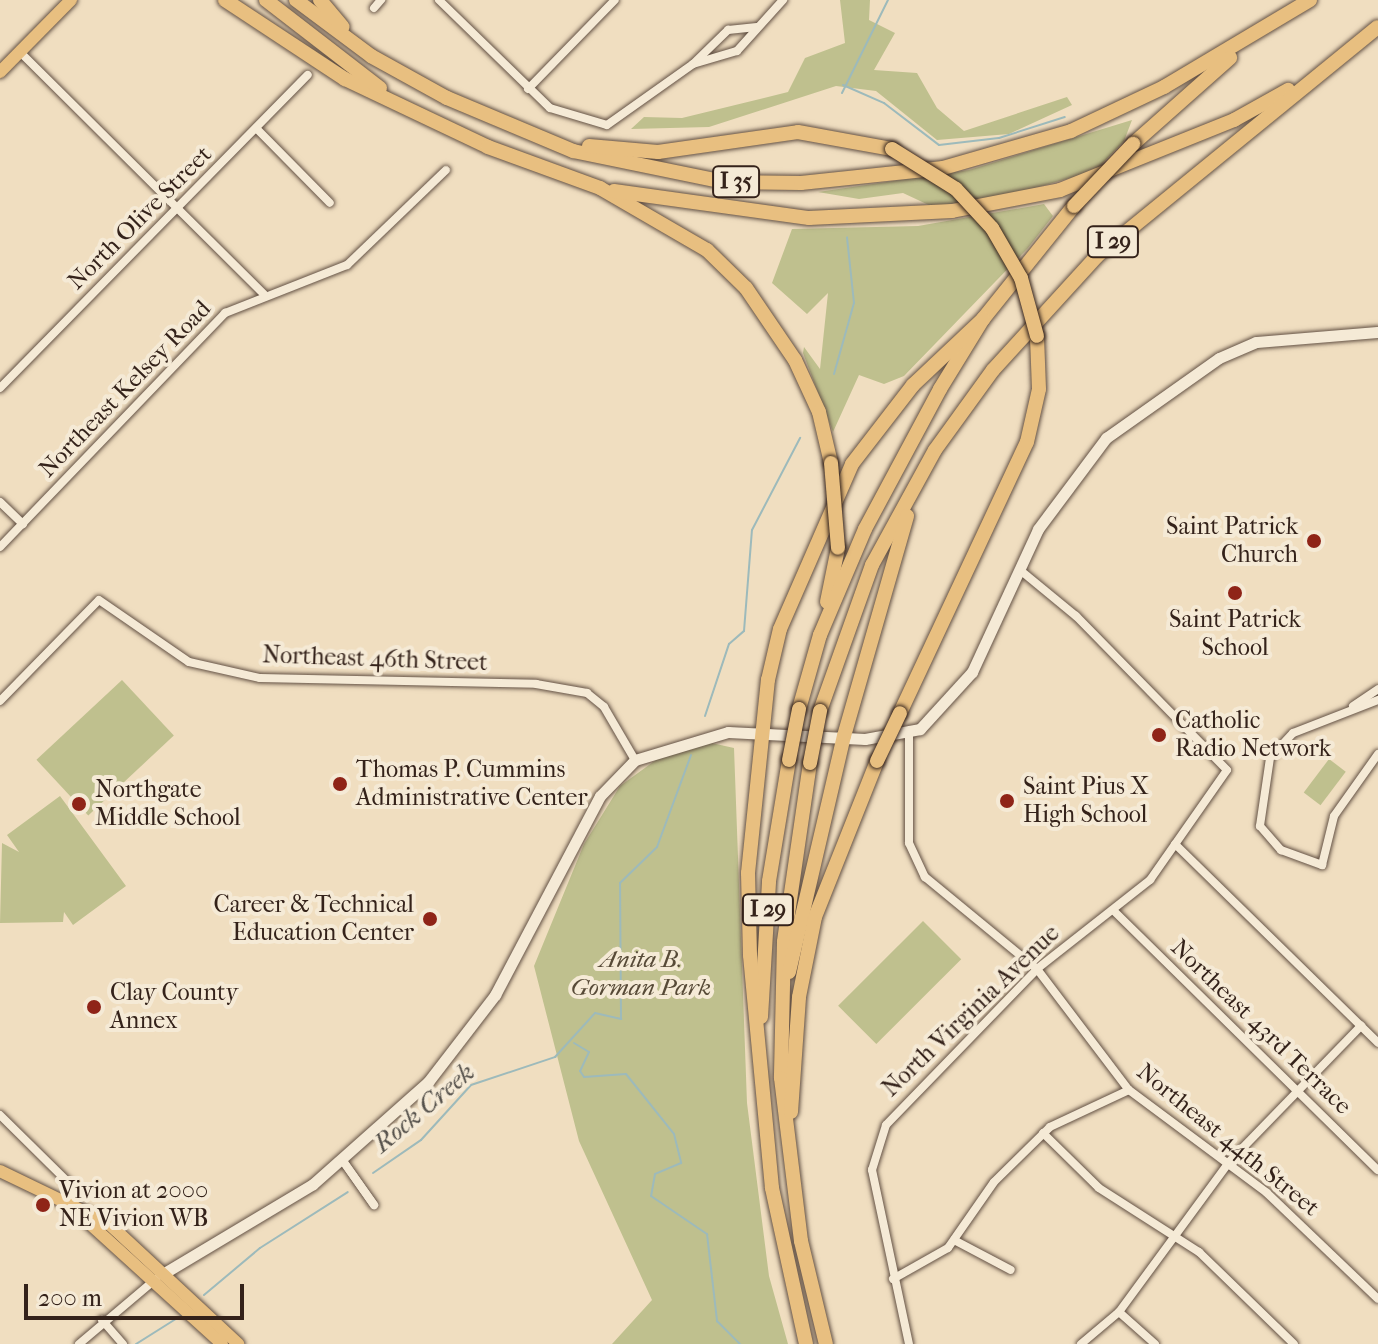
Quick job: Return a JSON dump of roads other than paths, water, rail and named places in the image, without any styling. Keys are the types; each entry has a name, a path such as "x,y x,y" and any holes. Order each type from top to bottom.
{"highway":[{"path":"225,0 317,63 399,102"},
{"name":"I 35","path":"266,0 399,102 488,147 600,188 809,218 980,206 1060,190 1234,120 1326,68"},
{"name":"I 35","path":"296,0 371,56 534,134 654,171 724,182 863,182 1010,153 1071,131 1251,39"},
{"path":"320,0 371,56"},
{"name":"I 29","path":"806,1344 772,1188 757,1061 769,881 799,709 820,635 865,529 983,319 1074,206 1133,144 1251,39 1310,0"},
{"name":"I 29","path":"826,1344 801,1241 789,1144 780,1003 810,763 820,711 872,565 935,450 1058,292 1378,27"},
{"path":"534,134 658,152 768,134 830,133 892,149 956,189 992,228 1021,278 1037,336 1039,389 1027,442 840,841 806,956 789,1144"},
{"path":"600,188 707,250 746,288 795,360 831,463 838,548 820,635"},
{"path":"757,1061 748,873 760,732 780,629 852,464 913,385 983,319"},
{"path":"780,1003 844,736 892,561 935,450"}],"main road":[{"path":"0,72 71,0"},
{"path":"0,1171 75,1209 161,1275 238,1344"},
{"path":"161,1275 222,1344"}],"street":[{"path":"374,8 381,0"},
{"path":"439,0 550,108 586,122 616,124 693,64 728,30 757,27"},
{"path":"528,89 615,0"},
{"path":"693,64 737,51 783,0"},
{"path":"20,52 264,294"},
{"name":"North Olive Street","path":"0,388 308,75"},
{"path":"256,128 330,203"},
{"name":"Northeast Kelsey Road","path":"0,547 225,313 264,294 347,265 446,170"},
{"path":"79,1344 102,1320 161,1275 343,1161 428,1082 477,1020 516,959 585,820 635,760 705,735 760,732 844,736 909,734 960,690 1020,570 1078,472 1106,438 1156,399 1261,341 1378,332"},
{"path":"0,502 23,524"},
{"name":"North Virginia Avenue","path":"893,1279 872,1170 876,1145 893,1115 1037,969 1115,912 1175,844 1227,770 1115,654 1020,570"},
{"name":"Northeast 46th Street","path":"0,701 99,600 189,662 260,678 536,684 587,693 604,707 635,760"},
{"path":"1378,689 1353,706 1293,733 1270,758 1260,826 1281,850 1322,865 1334,816 1378,754"},
{"path":"1353,706 1378,700"},
{"name":"Northeast 44th Street","path":"909,734 915,862 931,883 987,921 1037,969 1129,1090 1229,1162 1378,1299"},
{"path":"1175,844 1378,1043"},
{"name":"Northeast 43rd Terrace","path":"1115,912 1378,1170"},
{"path":"1081,1344 1119,1312 1172,1233 1229,1162 1361,1026"},
{"path":"909,1344 893,1279 926,1266 954,1240 994,1182 1043,1133 1129,1090"},
{"path":"0,1115 73,1187 75,1209"},
{"path":"1043,1133 1099,1188 1172,1233 1294,1344"},
{"path":"343,1161 372,1194 374,1205 342,1170 343,1161"},
{"path":"954,1240 1011,1270"},
{"path":"1119,1312 1155,1344"},
{"path":"102,1320 123,1344"}],"waterway":[{"name":"Rock Creek","path":"842,93 888,0"},
{"path":"843,85 884,103 939,145 999,138 1065,117"},
{"name":"Rock Creek","path":"834,374 854,303 847,237"},
{"name":"Rock Creek","path":"705,716 729,644 744,631 752,530 800,438"},
{"name":"Rock Creek","path":"373,1173 421,1140 471,1085 555,1057 595,1013 621,1019 620,883 657,847 691,755"},
{"path":"574,1043 589,1052 580,1071 584,1077 626,1074 674,1134 681,1163 655,1174 651,1196 707,1234 717,1321 740,1344"},
{"name":"Rock Creek","path":"204,1295 260,1248 348,1192"},
{"name":"Rock Creek","path":"136,1344 182,1315"}],"place":[{"name":"Saint Patrick Church","path":"1314,541"},
{"name":"Saint Patrick School","path":"1235,593"},
{"name":"Catholic Radio Network","path":"1159,735"},
{"name":"Thomas P. Cummins Administrative Center","path":"340,784"},
{"name":"Saint Pius X High School","path":"1007,801"},
{"name":"Northgate Middle School","path":"79,804"},
{"name":"Career & Technical Education Center","path":"430,919"},
{"name":"Clay County Annex","path":"94,1007"},
{"name":"Vivion at 2000 NE Vivion WB","path":"43,1205"}],"park label":[{"name":"Anita B. Gorman Park","path":"641,974"}]}
